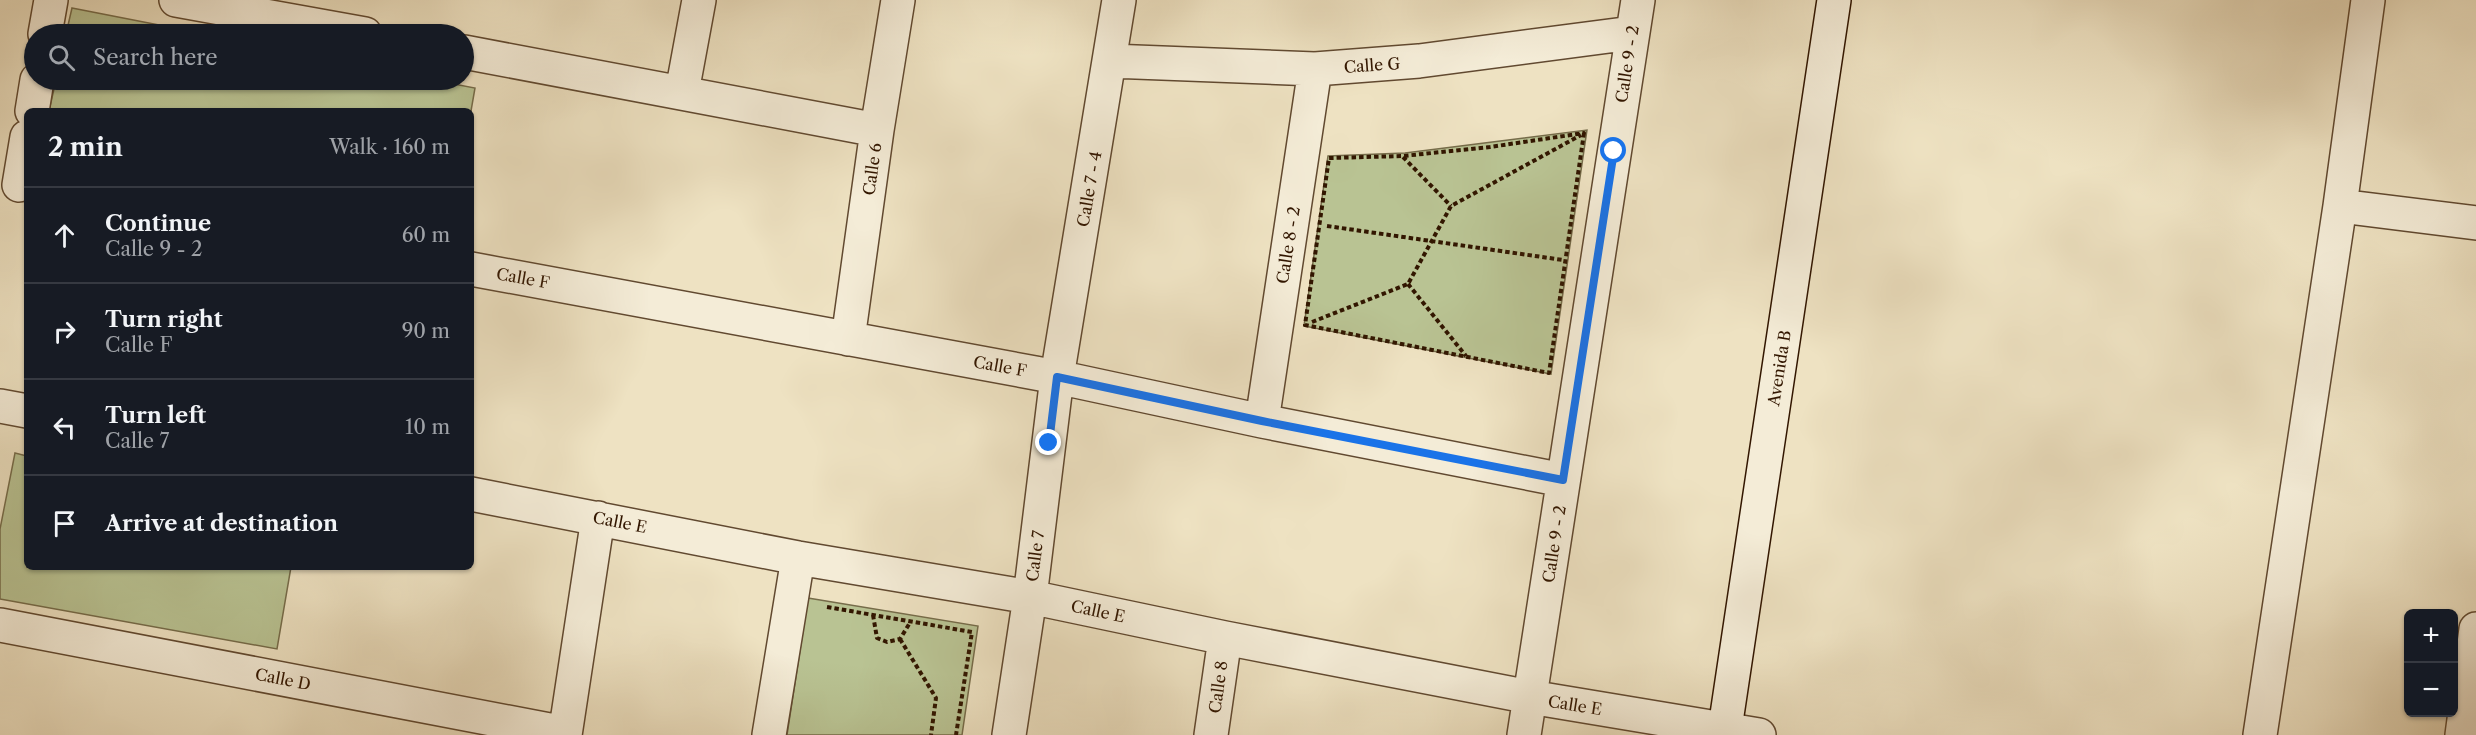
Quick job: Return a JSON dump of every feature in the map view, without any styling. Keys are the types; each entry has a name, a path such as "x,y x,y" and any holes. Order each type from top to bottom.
{"street":[{"path":"47,24 51,0"},
{"path":"176,0 309,24"},
{"path":"682,92 699,0"},
{"name":"Calle 6","path":"849,339 877,130 898,0"},
{"name":"Calle 7 - 4","path":"1057,377 1119,0"},
{"name":"Calle 9 - 2","path":"1524,735 1638,0"},
{"name":"Avenida B","path":"1724,732 1834,0"},
{"path":"2260,735 2340,206 2368,0"},
{"name":"Calle G","path":"1110,61 1315,69 1419,61 1632,33"},
{"path":"474,54 877,130"},
{"name":"Calle 8 - 2","path":"1262,421 1315,69"},
{"path":"32,108 35,90"},
{"path":"15,185 24,149"},
{"path":"2340,206 2476,223"},
{"name":"Calle F","path":"474,270 1057,377 1262,421 1563,480"},
{"name":"Calle 7","path":"1009,735 1030,597 1057,377"},
{"path":"0,406 24,410"},
{"name":"Calle E","path":"474,495 798,558 1030,597 1530,698 1724,732 1759,735"},
{"path":"565,734 598,518"},
{"path":"769,735 798,558"},
{"name":"Calle D","path":"0,626 565,734"},
{"path":"2462,735 2476,629"},
{"name":"Calle 8","path":"1211,735 1225,638"}],"path":[{"path":"1305,325 1329,158 1403,156 1490,147 1584,133"},
{"path":"1305,325 1408,284 1451,206 1584,133"},
{"path":"1305,325 1549,373 1584,133"},
{"path":"1403,156 1451,206"},
{"path":"1320,225 1566,260"},
{"path":"1408,284 1467,357"},
{"path":"821,606 972,632 956,735"},
{"path":"873,615 877,638 887,642 900,639 911,621"},
{"path":"900,639 936,698 931,735"}],"green space":[{"path":"72,8 154,24 68,24"},
{"path":"475,88 472,108 50,108 54,90 474,90"},
{"path":"1587,130 1551,374 1304,326 1328,156 1405,153"},
{"path":"15,453 24,455 24,570 290,570 277,649 0,599 0,529"},
{"path":"808,598 978,626 962,735 787,735"}],"route":[{"path":"1049,443 1057,377 1262,421 1563,480 1614,151"}]}
